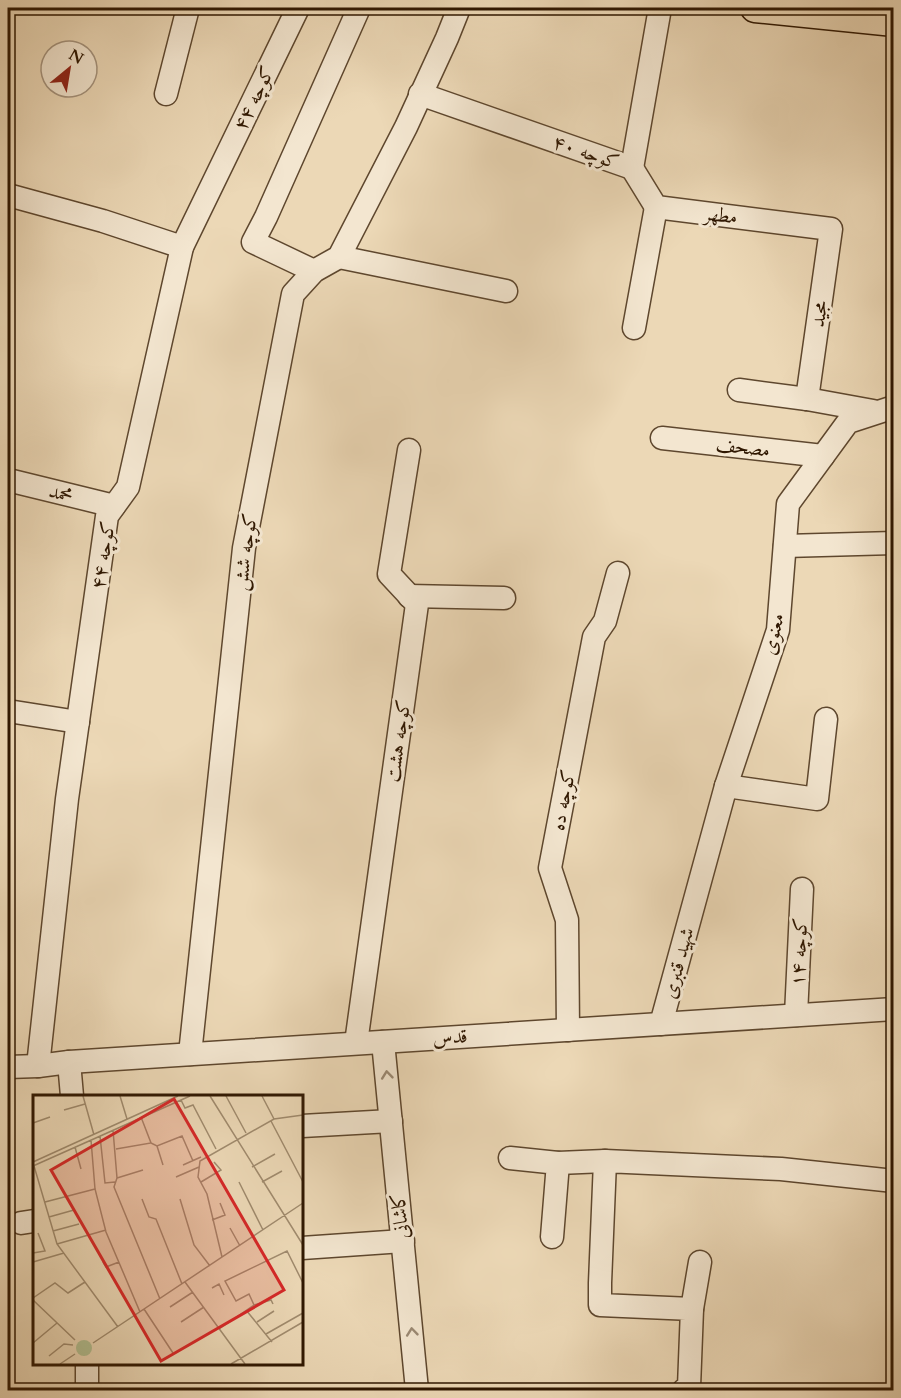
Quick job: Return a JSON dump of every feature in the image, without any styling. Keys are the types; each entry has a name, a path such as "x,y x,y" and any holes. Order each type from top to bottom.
{"main road":[{"path":"755,8 894,22"}],"street":[{"path":"166,94 188,8"},
{"name":"کوچه ۴۴","path":"38,1066 67,799 107,516 128,487 182,247 298,8"},
{"path":"314,271 253,242 359,8"},
{"path":"459,8 406,127 339,257 506,291"},
{"name":"کوچه ۴۰","path":"420,94 632,168 660,8"},
{"path":"632,168 656,207 634,328"},
{"path":"8,195 103,221 182,247"},
{"name":"مطهر","path":"656,207 831,230"},
{"name":"مجید","path":"807,399 831,230"},
{"name":"کوچه شش","path":"190,1054 244,548 293,294 314,271 339,257"},
{"path":"739,390 886,410"},
{"name":"معنوی","path":"694,902 726,786 777,630 788,504 848,422 886,410"},
{"name":"مصحف","path":"662,438 823,456"},
{"path":"409,450 389,574 409,596 504,598"},
{"name":"محمد","path":"8,480 114,506"},
{"path":"785,546 894,543"},
{"name":"کوچه ده","path":"568,1030 567,920 550,868 594,638 605,621 618,573"},
{"name":"کوچه هشت","path":"356,1043 417,604 409,596"},
{"path":"8,711 78,722"},
{"path":"726,786 817,800 826,719"},
{"name":"کوچه ۱۴","path":"796,1015 802,888"},
{"name":"شهید قنبری","path":"661,1024 694,902"},
{"name":"قدس","path":"8,1067 894,1009"},
{"name":"کاشانی","path":"383,1042 417,1390"},
{"path":"69,1062 72,1095"},
{"path":"303,1126 391,1121"},
{"path":"510,1158 558,1163 605,1161 781,1169 894,1181"},
{"path":"605,1161 600,1305 692,1309"},
{"path":"552,1237 558,1163"},
{"path":"303,1248 403,1241"},
{"path":"693,1389 692,1309 700,1262"},
{"path":"87,1365 87,1390"}]}
